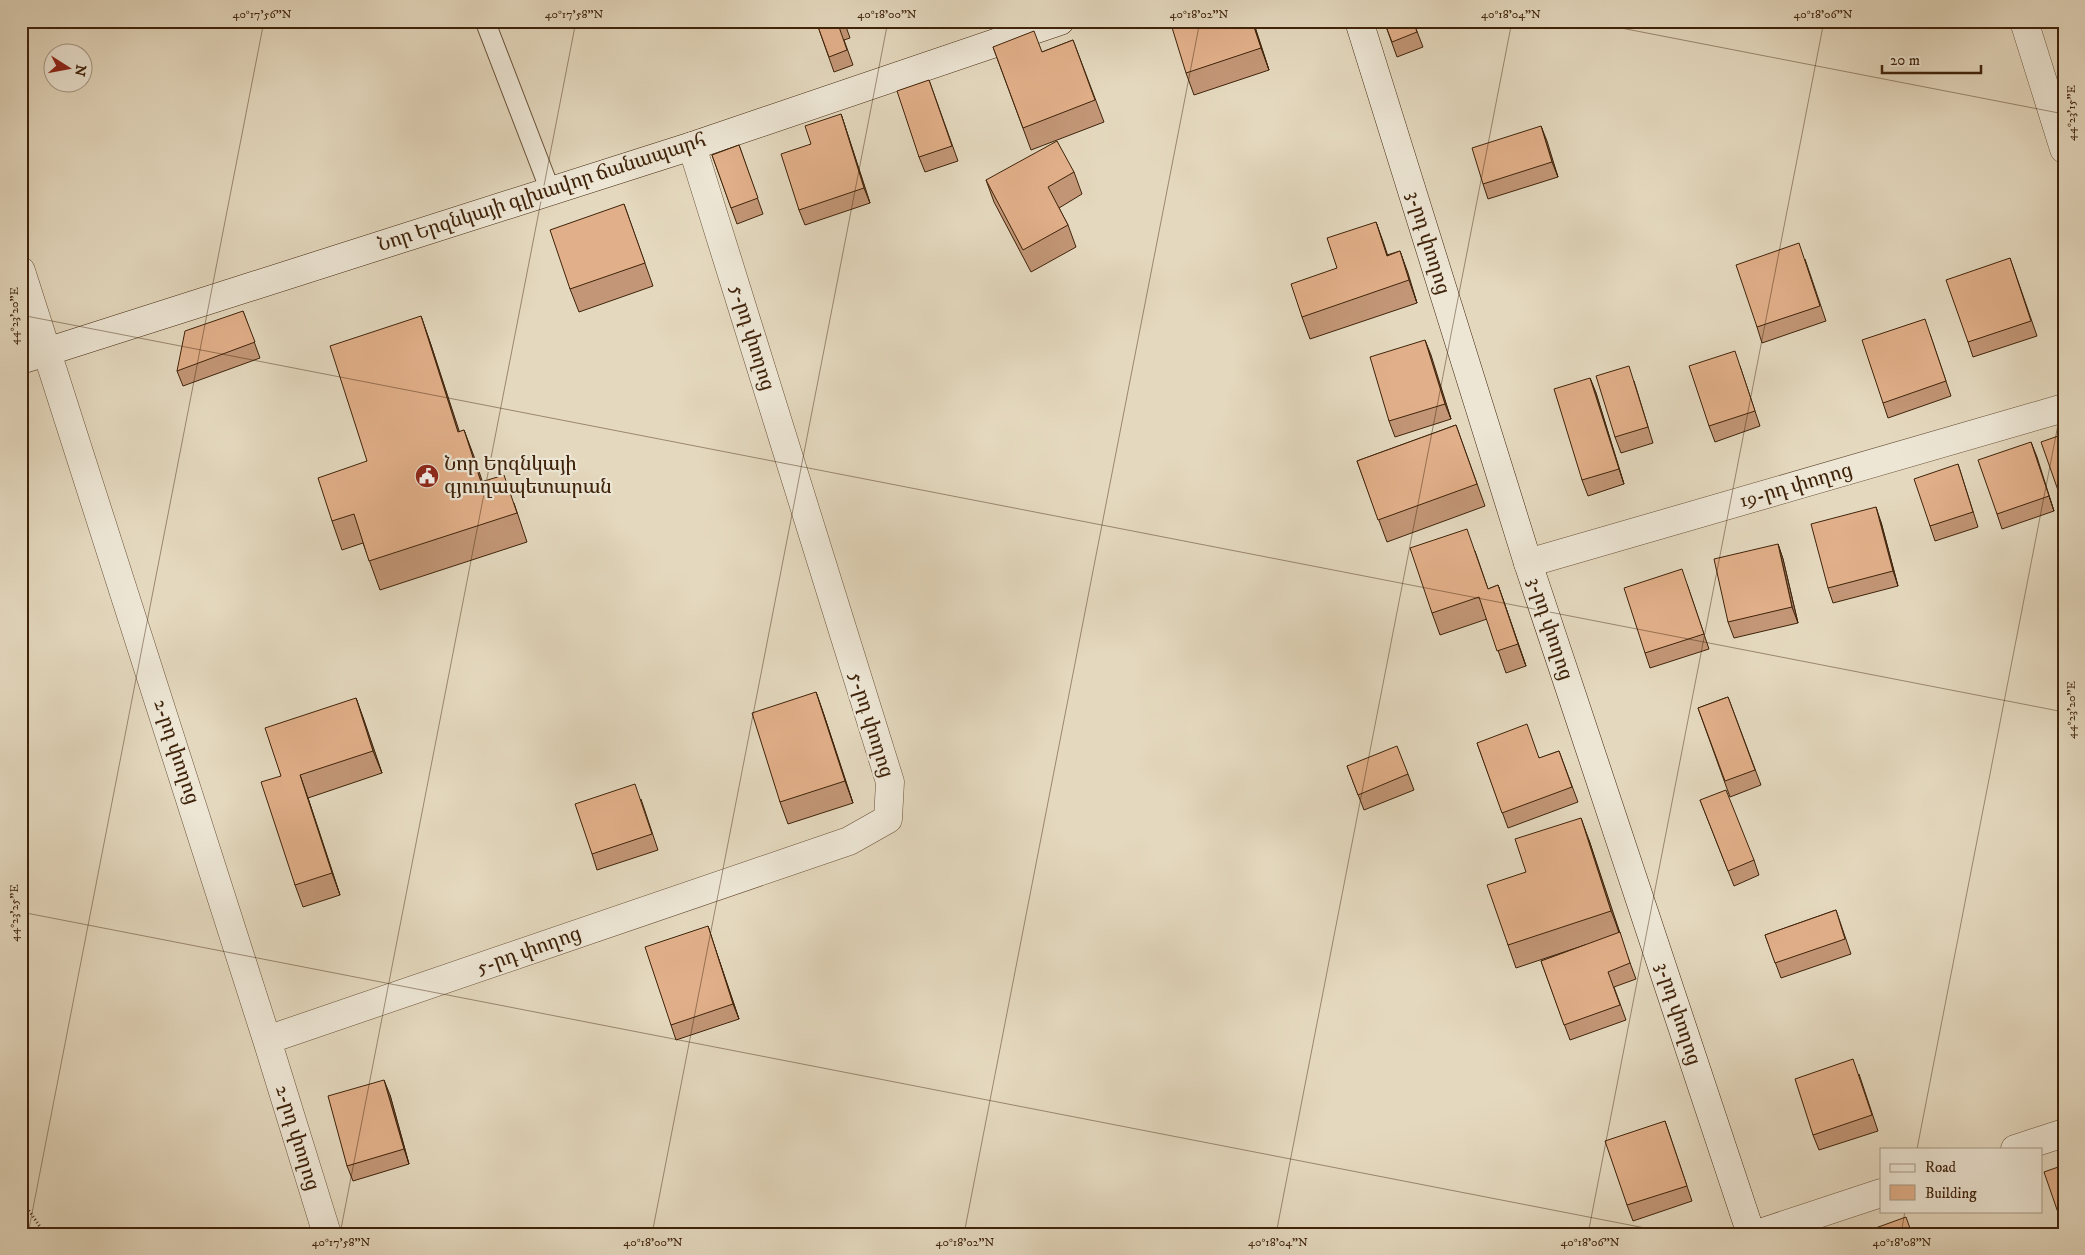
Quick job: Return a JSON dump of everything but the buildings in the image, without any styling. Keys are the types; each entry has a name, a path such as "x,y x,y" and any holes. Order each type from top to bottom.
{"street":[{"name":"Նոր Երզնկայի գլխավոր ճանապարհ","path":"21,360 692,146 1060,21"},
{"name":"3-րդ փողոց","path":"1359,21 1528,563 1751,1234"},
{"path":"2024,21 2064,149"},
{"name":"5-րդ փողոց","path":"267,1040 849,841 888,819 890,782 692,146"},
{"name":"2-րդ փողոց","path":"21,271 48,350 267,1040 326,1234"},
{"name":"19-րդ փողոց","path":"1528,563 2064,408"},
{"path":"2019,1148 2064,1133"},
{"path":"1757,1234 1880,1193"}],"lane":[{"path":"485,21 550,190"}],"path":[{"path":"21,1199 45,1234"}],"place":[{"name":"Նոր Երզնկայի գյուղապետարան","path":"427,476"}]}
